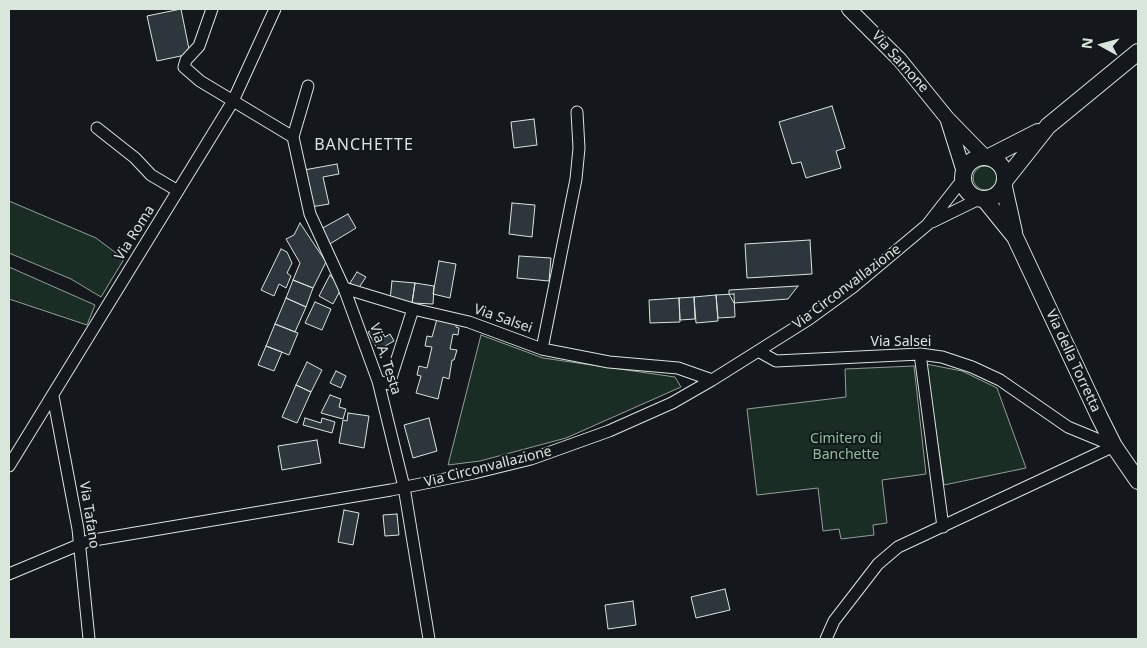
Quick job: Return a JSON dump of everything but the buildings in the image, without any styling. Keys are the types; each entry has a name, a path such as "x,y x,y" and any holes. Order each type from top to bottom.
{"main road":[{"path":"1015,237 982,200 967,192 963,175 972,160 987,157 1048,126 1138,52"},
{"path":"982,200 999,194 1005,183 1048,126"},
{"path":"987,157 999,162 1004,168 1015,237"},
{"name":"Via della Torretta","path":"1015,237 1114,446 1138,481"}],"street":[{"path":"212,9 199,46 186,60 184,67 200,81 293,137 308,86"},
{"name":"Via Roma","path":"9,466 234,101 275,9"},
{"name":"Via Samone","path":"849,9 900,60 947,118 987,157"},
{"path":"542,349 576,179 579,148 576,112"},
{"name":"Via Samone","path":"947,118 963,175"},
{"path":"97,128 135,158 151,175 178,192"},
{"name":"Via A. Testa","path":"293,137 310,214 344,288 378,381 404,487 429,639"},
{"name":"Via Circonvallazione","path":"9,574 79,545 129,534 404,487 474,473 540,456 609,431 672,403 809,319 852,287 926,225 946,202 963,175"},
{"name":"Via Circonvallazione","path":"926,225 982,200"},
{"name":"Via Salsei","path":"344,288 413,309 470,322 542,349 609,362 678,368 712,380"},
{"path":"378,381 389,384 413,309"},
{"name":"Via Salsei","path":"758,352 776,361 920,354 942,357 993,377 1068,426 1114,446"},
{"path":"920,354 942,527"},
{"name":"Via Tafano","path":"53,396 79,545 89,639"},
{"path":"826,639 834,621 878,564 898,547 1084,458 1114,446"},
{"name":"Via Circonvallazione","path":"9,566 24,567"}],"green space":[{"path":"985,166 993,170 997,178 993,186 985,190 977,186 973,178 977,170"},
{"path":"9,201 96,238 124,259 101,297 71,279 9,253"},
{"path":"9,267 95,305 87,325 9,299"},
{"path":"481,335 543,358 675,377 681,387 566,438 480,461 448,465"},
{"path":"926,364 962,371 997,388 1026,468 944,485"},
{"name":"Cimitero di Banchette","path":"914,366 926,474 882,480 887,523 873,525 874,535 841,539 839,529 823,531 818,488 757,495 747,409 846,397 845,369"}],"district":[{"name":"BANCHETTE","path":"364,145"}]}
